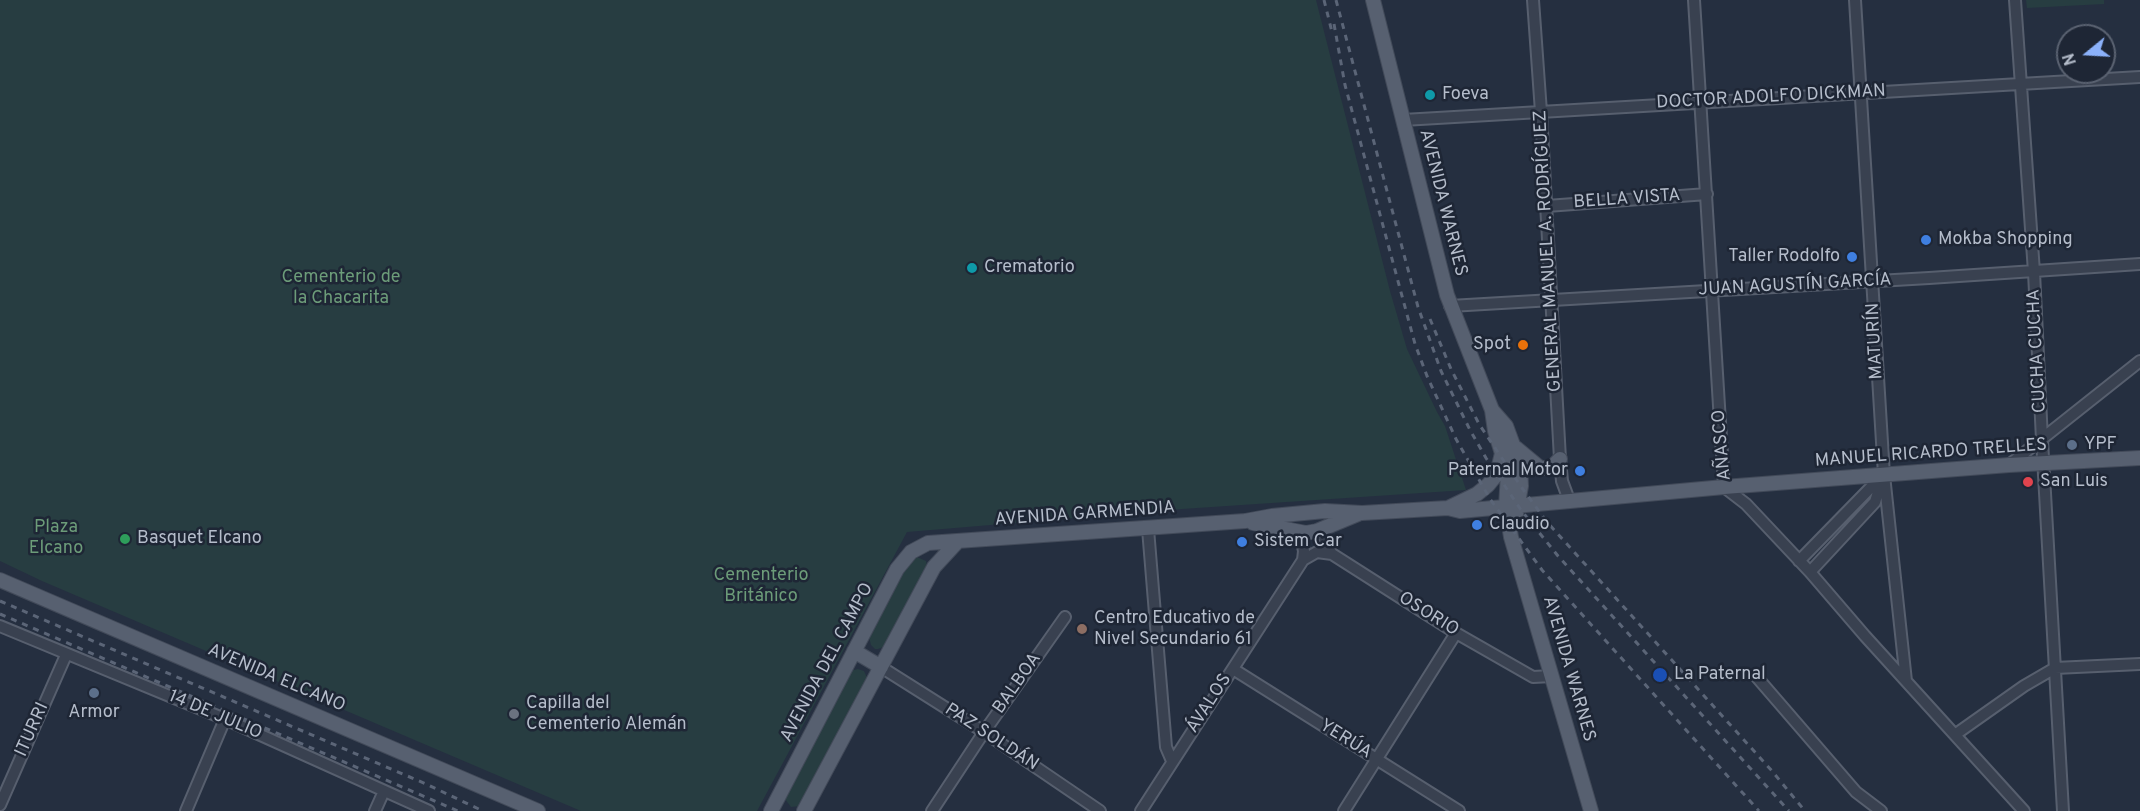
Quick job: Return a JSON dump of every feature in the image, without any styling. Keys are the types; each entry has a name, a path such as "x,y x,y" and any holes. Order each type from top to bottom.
{"main road":[{"name":"AVENIDA WARNES","path":"1373,0 1450,306 1492,410 1495,431 1508,473 1512,506 1511,537 1591,811"},
{"name":"AVENIDA WARNES","path":"1492,410 1506,426 1516,448 1521,476 1512,506"},
{"path":"1516,448 1540,468 1551,468 1560,459"},
{"path":"1448,508 1477,494 1488,485 1497,474 1502,453"},
{"name":"MANUEL RICARDO TRELLES","path":"1569,500 1884,474 2140,458"},
{"name":"AVENIDA GARMENDIA","path":"928,543 1148,529 1307,513 1340,511 1362,513 1448,508 1460,511 1569,500"},
{"path":"1486,508 1501,521 1511,537"},
{"path":"1300,533 1296,523 1307,513 1320,519 1323,529"},
{"name":"AVENIDA GARMENDIA","path":"1245,521 1300,533 1323,529 1362,513"},
{"path":"804,811 934,567 958,541"},
{"name":"AVENIDA DEL CAMPO","path":"771,811 903,560 910,552 928,543"},
{"name":"AVENIDA ELCANO","path":"0,580 538,811"},
{"path":"854,651 880,667"},
{"path":"779,796 781,805 786,811"}],"street":[{"name":"GENERAL MANUEL A. RODRÍGUEZ","path":"1533,0 1560,459 1562,481 1569,500"},
{"name":"AÑASCO","path":"1695,0 1724,487 1746,504 1810,572 2024,811"},
{"name":"MATURÍN","path":"1855,0 1884,474 1906,681"},
{"name":"CUCHA CUCHA","path":"2014,0 2034,272 2063,811"},
{"name":"DOCTOR ADOLFO DICKMAN","path":"1402,120 2140,77"},
{"name":"BELLA VISTA","path":"1546,206 1707,194"},
{"name":"JUAN AGUSTÍN GARCÍA","path":"1450,306 1712,292 2140,264"},
{"path":"2009,465 2140,361"},
{"path":"1799,561 1884,474"},
{"path":"1810,572 1875,502 1884,474"},
{"path":"1148,529 1166,747 1172,761"},
{"path":"1323,529 1325,542 1332,554"},
{"path":"1300,533 1304,551 1303,560"},
{"path":"1303,560 1317,552 1332,554"},
{"name":"OSORIO","path":"1332,554 1456,633 1533,677 1552,676"},
{"name":"ÁVALOS","path":"1141,811 1303,560"},
{"name":"BALBOA","path":"932,811 1065,617"},
{"name":"14 DE JULIO","path":"0,626 225,719 429,811"},
{"path":"1344,811 1456,633"},
{"name":"ITURRI","path":"0,805 66,655"},
{"path":"1956,734 2024,686 2055,668 2140,664"},
{"name":"PAZ SOLDÁN","path":"880,667 984,732 1100,811"},
{"name":"YERÚA","path":"1233,669 1459,811"},
{"path":"1755,675 1856,792 1881,811"},
{"path":"186,811 225,719"},
{"path":"375,811 384,791"}],"green space":[{"name":"Cementerio de la Chacarita","path":"0,0 1316,0 1390,291 1407,349 1445,426 1466,490 1182,509 907,532 757,811 581,811 0,561"},
{"path":"2026,0 2104,0 2104,4 2027,8"},
{"path":"917,557 926,561 927,567 886,646 875,649 869,637 910,560"},
{"path":"858,669 864,671 868,680 801,806 791,807 785,799 850,671"}],"railway":[{"path":"1324,0 1332,32"},
{"path":"1336,0 1418,307 1441,371 1470,430 1521,510 1558,556 1789,811"},
{"path":"1334,24 1345,85 1415,344 1456,439 1490,499 1542,570 1759,811"},
{"path":"1430,319 1451,369 1479,424 1547,522 1772,771 1805,811"},
{"path":"0,601 426,784 483,811"},
{"path":"0,614 458,811"}],"place":[{"name":"Foeva","path":"1430,95"},
{"name":"Mokba Shopping","path":"1926,240"},
{"name":"Taller Rodolfo","path":"1852,257"},
{"name":"Crematorio","path":"972,268"},
{"name":"Spot","path":"1523,345"},
{"name":"YPF","path":"2072,445"},
{"name":"Paternal Motor","path":"1580,471"},
{"name":"San Luis","path":"2028,482"},
{"name":"Claudio","path":"1477,525"},
{"name":"Basquet Elcano","path":"125,539"},
{"name":"Sistem Car","path":"1242,542"},
{"name":"Centro Educativo de Nivel Secundario 61","path":"1082,629"},
{"name":"La Paternal","path":"1660,675"},
{"name":"Armor","path":"94,693"},
{"name":"Capilla del Cementerio Alemán","path":"514,714"}],"park label":[{"name":"Plaza Elcano","path":"56,538"},
{"name":"Cementerio Británico","path":"761,586"}]}
